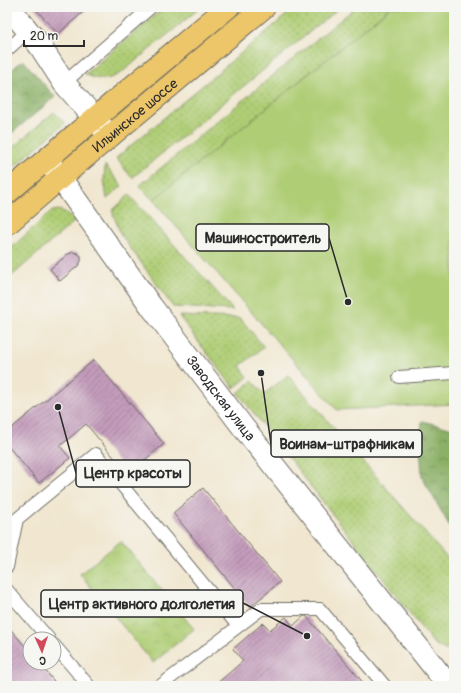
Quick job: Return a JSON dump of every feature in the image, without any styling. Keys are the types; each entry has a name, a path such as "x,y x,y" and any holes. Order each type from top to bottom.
{"main road":[{"name":"Ильинское шоссе","path":"7,193 228,7"},
{"name":"Ильинское шоссе","path":"7,224 264,7"}],"street":[{"path":"9,7 40,46 64,83 110,136"},
{"name":"Заводская улица","path":"47,159 155,312 248,433 450,681"}],"lane":[{"path":"64,83 151,7"},
{"path":"7,50 28,31"},
{"path":"399,377 454,373"},
{"path":"7,567 17,519 96,454 238,626"},
{"path":"7,590 42,631"},
{"path":"160,686 261,609 320,609 385,686"},
{"path":"62,654 89,686"}],"green space":[{"path":"165,7 201,7 121,73 107,79 99,79 85,74"},
{"path":"296,7 340,7 132,178 116,158"},
{"path":"356,7 391,7 153,200 139,186"},
{"path":"391,7 454,7 454,404 337,410 153,200"},
{"path":"23,60 55,97 7,137 7,74"},
{"path":"54,112 65,123 7,173 7,152"},
{"path":"105,165 122,186 107,199 104,180"},
{"path":"129,195 233,310 173,307 121,235 112,211"},
{"path":"58,210 65,212 75,221 7,280 7,252 49,213"},
{"path":"179,316 240,318 264,347 240,366 248,377 234,388"},
{"path":"288,375 454,566 454,651 445,650 434,644 238,393 252,381 264,394"},
{"path":"422,421 454,429 454,534 422,477 420,443"},
{"path":"121,541 194,629 153,663 80,574"}],"building":[{"path":"34,7 89,7 58,34"},
{"path":"73,252 81,256 81,261 78,266 60,281 50,269 68,254"},
{"path":"94,360 164,444 128,474 86,424 60,446 70,458 39,483 7,445 7,432"},
{"path":"203,488 280,582 250,607 173,513"},
{"path":"304,616 306,616 366,686 214,686 243,661 233,649 263,623 270,630 286,617 293,626"},
{"path":"7,625 22,643 22,671 46,671 58,686 7,686"}],"place":[{"name":"Машиностроитель","path":"348,302"},
{"name":"Воинам-штрафникам","path":"261,373"},
{"name":"Центр красоты","path":"58,407"},
{"name":"Центр активного долголетия","path":"307,636"}]}
